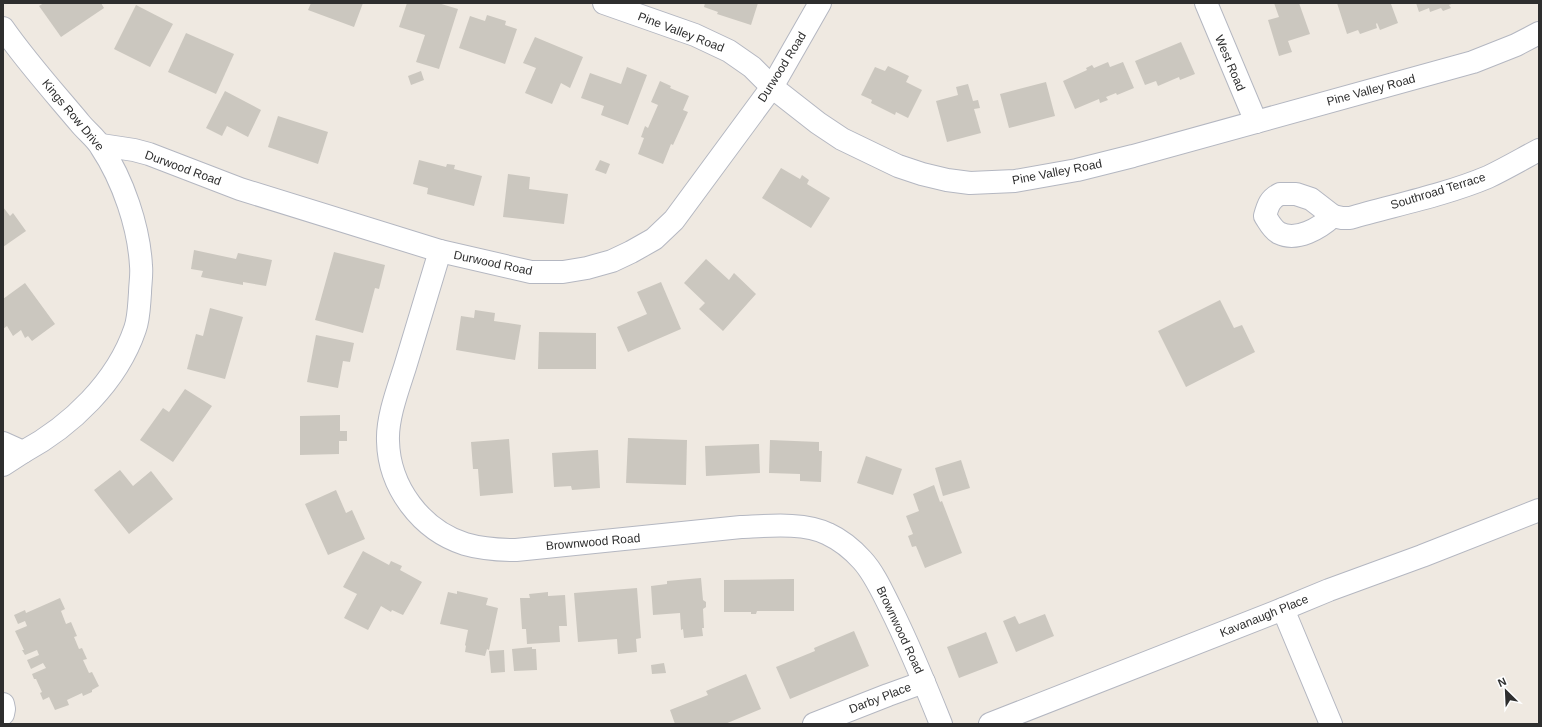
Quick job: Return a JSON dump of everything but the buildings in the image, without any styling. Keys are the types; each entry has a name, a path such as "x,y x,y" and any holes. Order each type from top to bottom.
{"street":[{"name":"Pine Valley Road","path":"604,3 695,35 729,51 752,67 772,86 818,124 842,139 870,153 898,166 922,174 970,183 1015,181 1077,170 1473,62 1516,45 1539,33"},
{"name":"Durwood Road","path":"100,145 134,150 149,154 240,189 440,251 531,272 564,272 587,268 612,261 631,252 654,239 674,220 772,86 820,3"},
{"name":"West Road","path":"1206,3 1256,122"},
{"name":"Kings Row Drive","path":"3,28 16,48 100,145 112,165 122,186 137,236 141,266 139,312 135,329 113,371 92,398 63,426 45,440 3,465"},
{"name":"Southroad Terrace","path":"1333,216 1350,218 1452,189 1505,169 1539,150"},
{"name":"Brownwood Road","path":"440,251 395,398 388,440 391,461 399,486 413,507 432,527 464,544 487,549 501,550 516,550 741,527 776,526 803,528 828,533 844,543 862,560 878,584 896,619 941,724"},
{"path":"3,443 23,452"},
{"name":"Kavanaugh Place","path":"990,724 1329,590 1422,556 1539,510"},
{"path":"1283,609 1330,724"},
{"name":"Darby Place","path":"814,724 924,682"},
{"path":"3,704 3,714"}]}
